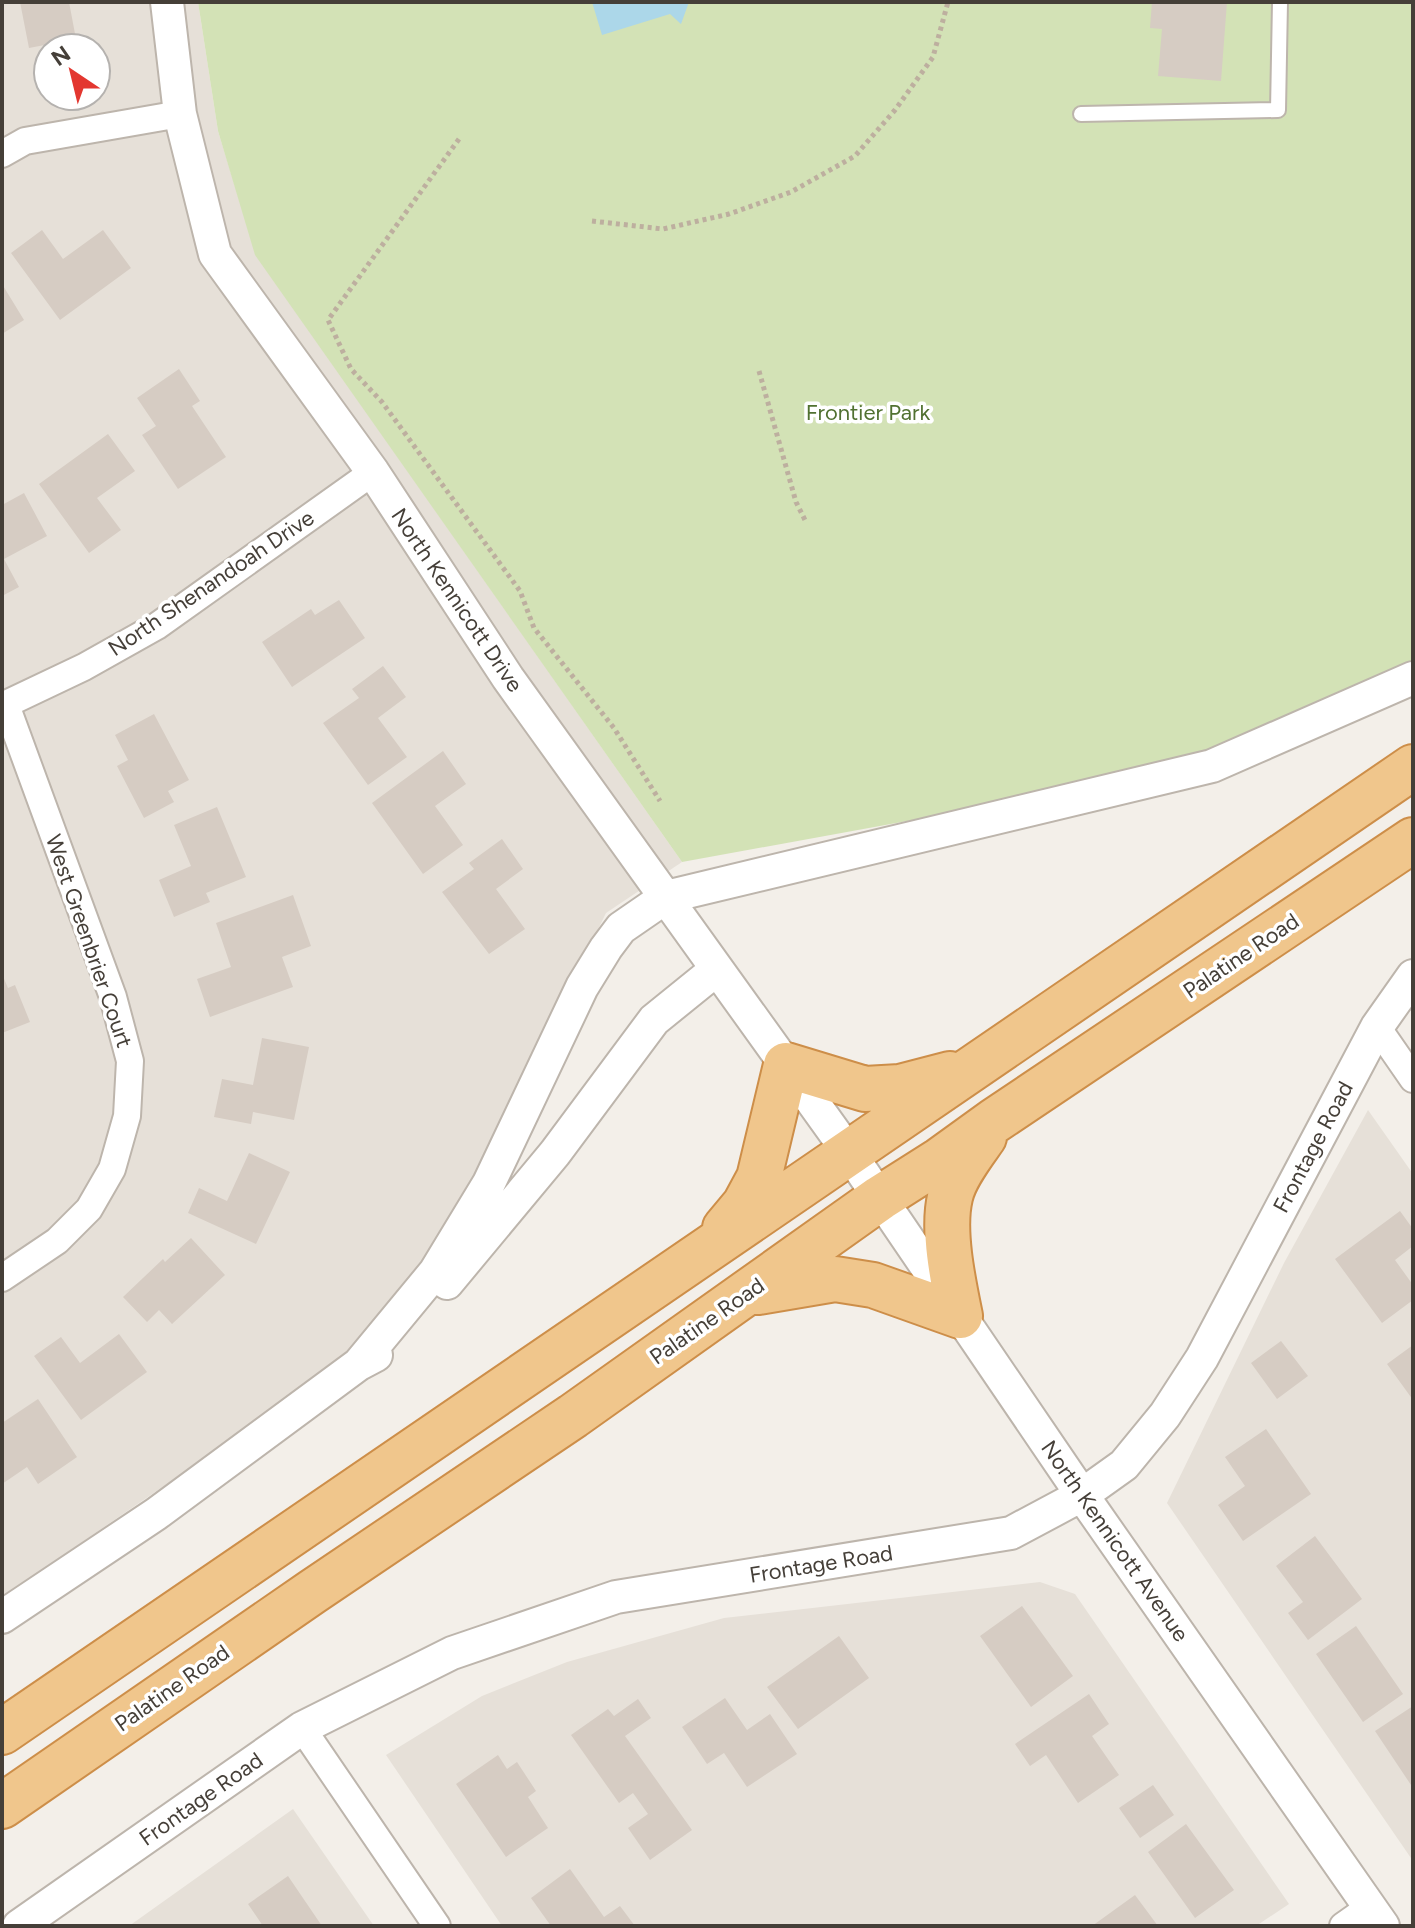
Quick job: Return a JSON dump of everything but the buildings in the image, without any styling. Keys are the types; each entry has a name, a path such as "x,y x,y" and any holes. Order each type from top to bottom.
{"highway":[{"path":"2,1732 1413,767"},
{"name":"Palatine Road","path":"2,1806 573,1416 880,1198 1413,840"},
{"path":"704,1253 745,1204 759,1178 786,1065 865,1089 900,1087 976,1067"},
{"path":"960,1316 950,1268 950,1196 963,1168 994,1121"},
{"path":"743,1295 835,1279 873,1285 960,1316"}],"street":[{"name":"North Kennicott Drive","path":"167,2 180,114 215,254 373,472 508,678 850,1154"},
{"path":"2,154 25,141 180,114"},
{"name":"North Shenandoah Drive","path":"4,706 84,667 157,626 373,472"},
{"path":"359,1364 435,1272 489,1183 582,987 606,948 621,928 666,897 1212,766 1413,678"},
{"name":"West Greenbrier Court","path":"2,1278 57,1241 89,1209 112,1169 127,1116 130,1061 113,997 4,706"},
{"path":"2,1617 156,1514 359,1364 396,1343 555,1153 654,1020 717,969"},
{"name":"Frontage Road","path":"19,1926 302,1728 452,1653 616,1597 1011,1533 1082,1495 1124,1465 1165,1415 1202,1358 1377,1027 1413,976"},
{"path":"1377,1027 1413,1079"},
{"name":"North Kennicott Avenue","path":"850,1154 1082,1495 1377,1917"},
{"path":"302,1728 437,1926"},
{"path":"1343,1926 1377,1917"}],"lane":[{"path":"1081,114 1278,110 1280,2"}],"path":[{"path":"592,221 663,229 729,214 791,192 855,156 895,110 933,57 948,2"},
{"path":"459,139 328,320 351,369 382,402 520,591 534,628 614,728 660,801"},
{"path":"759,371 796,502 805,520"}],"shaded area":[{"path":"2,2 198,2 218,131 256,255 682,862 606,913 451,1228 360,1344 174,1479 2,1597"},
{"path":"1368,1110 1413,1174 1413,1861 1167,1503 1284,1263"},
{"path":"1040,1582 1075,1594 1289,1904 1256,1926 502,1926 386,1755 482,1696 567,1662 724,1618"},
{"path":"293,1809 374,1926 129,1926"}],"green space":[{"name":"Frontier Park","path":"198,2 1413,2 1413,660 1217,748 951,813 682,862 255,255 218,131"}],"water":[{"path":"592,2 689,2 681,24 670,14 602,35"}]}
